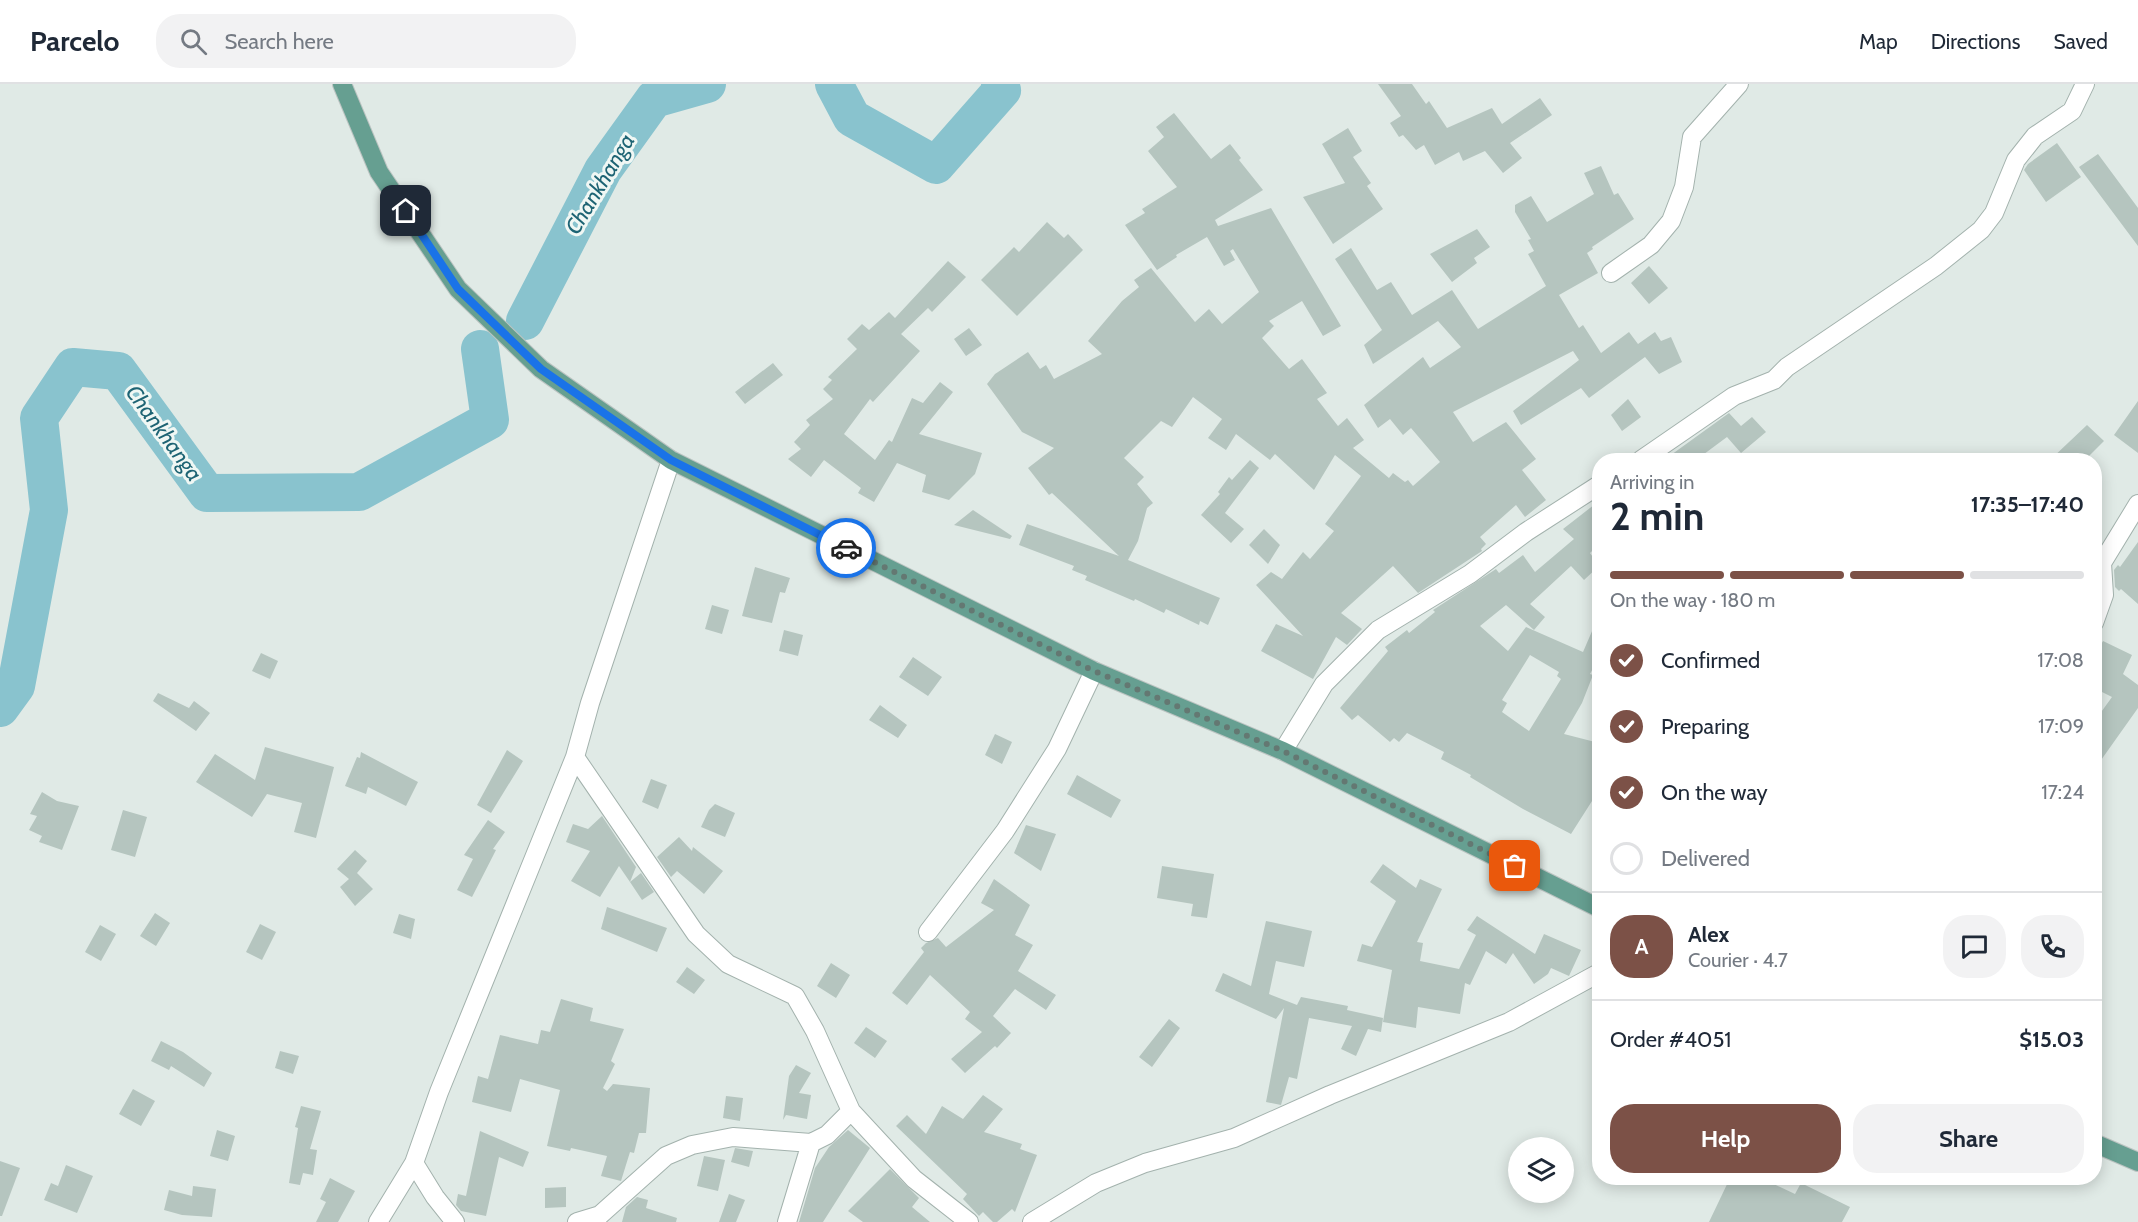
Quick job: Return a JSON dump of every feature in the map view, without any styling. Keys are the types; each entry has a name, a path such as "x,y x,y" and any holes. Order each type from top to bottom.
{"main road":[{"path":"342,84 379,172 458,289 492,325 541,369 671,460 1094,671 1283,751 1592,905"},
{"path":"2102,1146 2138,1162"}],"street":[{"path":"1611,273 1651,245 1671,221 1681,196 1692,137 1739,84"},
{"path":"1651,453 1734,396 1774,380 1787,368 1936,266 1981,230 1994,213 2016,160 2035,136 2072,111 2085,84"},
{"path":"378,1222 414,1163 438,1092 575,757 590,703 671,460"},
{"path":"1283,751 1324,684 1378,630 1470,574 1526,532 1592,490"},
{"path":"2102,556 2138,504"},
{"path":"2102,585 2104,596 2102,601"},
{"path":"928,932 1005,831 1057,749 1094,671"},
{"path":"575,757 696,934 728,964 795,996 815,1031 851,1111 914,1179 969,1222"},
{"path":"1032,1222 1096,1183 1145,1164 1234,1138 1330,1095 1509,1022 1592,977"},
{"path":"577,1222 600,1215 666,1155 692,1145 733,1137 811,1143 827,1135 851,1111"},
{"path":"788,1222 811,1143"},
{"path":"414,1163 435,1197 455,1222"}],"building":[{"path":"1378,84 1412,84 1426,104 1429,101 1447,128 1492,108 1502,124 1540,98 1552,115 1510,143 1522,158 1503,173 1485,151 1463,161 1459,152 1435,165 1424,145 1416,150 1403,135 1399,137 1390,123 1401,116"},
{"path":"1174,113 1211,159 1230,144 1241,158 1239,160 1263,190 1215,220 1218,226 1271,208 1341,326 1323,336 1302,301 1269,321 1274,326 1262,338 1289,369 1302,359 1327,393 1317,399 1338,426 1347,418 1364,440 1353,448 1389,478 1393,473 1405,482 1408,480 1413,486 1440,462 1411,428 1403,435 1390,419 1378,428 1364,405 1423,357 1430,368 1461,347 1438,321 1373,364 1364,345 1382,330 1335,259 1351,248 1377,290 1391,282 1412,315 1452,290 1478,329 1546,286 1528,254 1534,251 1528,240 1531,239 1515,212 1515,205 1531,196 1547,222 1594,194 1584,173 1601,166 1614,195 1618,193 1634,219 1592,247 1593,249 1587,253 1598,273 1559,295 1579,328 1583,325 1601,353 1629,332 1638,344 1655,332 1661,341 1671,337 1682,362 1659,374 1645,357 1589,398 1581,388 1521,425 1513,411 1579,360 1573,351 1453,412 1473,442 1506,422 1536,459 1522,470 1546,500 1525,517 1516,505 1480,537 1486,544 1481,549 1482,551 1418,593 1393,566 1341,613 1362,629 1347,645 1336,637 1313,679 1261,651 1276,624 1303,636 1256,585 1271,572 1282,579 1303,552 1310,559 1334,531 1325,524 1361,476 1335,455 1314,490 1275,454 1270,460 1236,434 1226,450 1208,438 1222,419 1193,397 1172,427 1161,421 1124,458 1144,477 1137,484 1153,503 1147,508 1138,541 1128,560 1220,598 1208,625 1200,621 1199,625 1166,609 1164,613 1135,599 1134,601 1085,580 1087,576 1072,570 1074,566 1019,545 1027,524 1119,556 1052,493 1049,495 1028,468 1054,448 1022,432 987,384 995,374 1028,352 1040,369 1046,365 1054,379 1102,354 1088,341 1122,301 1139,287 1134,280 1151,268 1195,322 1209,309 1222,324 1259,292 1233,249 1230,251 1235,260 1224,266 1207,237 1176,255 1177,257 1157,270 1125,225 1145,213 1142,209 1177,187 1148,151 1164,137 1156,127"},
{"path":"1348,128 1362,151 1353,157 1371,183 1367,186 1383,209 1333,244 1303,197 1345,183 1322,144"},
{"path":"2057,143 2081,177 2046,202 2024,170 2028,164"},
{"path":"2098,154 2138,208 2138,246 2079,167"},
{"path":"1047,222 1064,238 1068,234 1083,250 1017,316 981,280 1014,247 1019,252"},
{"path":"1477,229 1490,247 1474,258 1477,263 1452,282 1430,254"},
{"path":"948,261 966,277 932,312 928,308 901,334 920,351 873,402 870,399 844,434 875,460 889,440 892,442 912,398 923,403 940,382 953,392 919,434 982,453 975,474 949,500 922,492 926,475 897,463 874,502 858,493 861,488 824,460 811,477 788,459 801,449 794,442 810,425 806,420 833,399 823,389 832,380 828,377 857,349 847,339 862,324 869,330 889,312 895,318"},
{"path":"1649,266 1668,288 1649,304 1631,283"},
{"path":"969,328 982,345 966,356 954,339"},
{"path":"773,363 783,375 745,404 735,392"},
{"path":"1628,399 1641,417 1622,431 1611,415"},
{"path":"2138,401 2138,453 2114,435"},
{"path":"1729,413 1741,426 1752,417 1766,432 1741,453 1727,437 1705,453 1674,453"},
{"path":"2087,425 2104,441 2092,453 2057,453"},
{"path":"1250,460 1259,468 1225,513 1244,529 1231,543 1201,515 1220,494 1218,492 1229,477 1232,480"},
{"path":"1592,506 1592,551 1590,553 1592,573 1584,580 1571,566 1530,604 1545,617 1534,630 1506,605 1480,626 1508,651 1526,627 1583,652 1592,631 1592,670 1590,674 1592,678 1582,703 1564,734 1592,741 1592,801 1571,834 1523,809 1470,777 1471,775 1441,759 1444,752 1407,733 1399,742 1394,738 1390,742 1358,715 1352,720 1340,708 1388,651 1385,647 1407,630 1409,633 1435,612 1433,610 1496,569 1499,573 1523,555 1535,572 1574,539 1563,529","holes":["1530,655 1559,672 1557,676 1561,679 1529,731 1502,712 1507,703 1502,700"]},
{"path":"973,510 1012,536 1010,539 954,525"},
{"path":"1264,529 1280,545 1268,564 1249,545"},
{"path":"2138,542 2138,604 2121,589 2119,591 2115,587 2114,570 2118,565 2120,567"},
{"path":"755,567 790,578 785,593 780,592 772,623 742,616"},
{"path":"712,605 729,610 722,634 705,629"},
{"path":"784,630 803,635 798,656 779,651"},
{"path":"2103,641 2132,655 2123,674 2138,685 2138,708 2102,759 2102,711 2112,697 2102,692"},
{"path":"261,653 278,661 270,679 252,671"},
{"path":"913,657 942,677 928,696 899,677"},
{"path":"158,693 189,708 194,701 210,713 196,731 153,701"},
{"path":"880,705 907,725 898,738 869,720"},
{"path":"995,734 1012,742 1002,764 985,755"},
{"path":"265,747 334,767 316,838 294,832 302,803 267,794 252,817 196,782 215,754 255,780"},
{"path":"507,750 523,761 491,813 477,805"},
{"path":"361,752 418,782 406,806 368,787 366,794 345,786"},
{"path":"1077,775 1121,800 1111,818 1067,794"},
{"path":"651,779 667,785 658,809 642,802"},
{"path":"42,792 57,801 79,806 62,850 39,842 42,836 29,830 37,816 30,814"},
{"path":"715,804 735,813 725,837 701,827 709,810"},
{"path":"123,810 147,817 135,857 111,850"},
{"path":"602,816 636,867 630,882 619,866 600,897 571,881 590,851 566,842 573,824 588,829"},
{"path":"488,820 505,832 493,849 496,850 472,897 457,890 473,859 464,855"},
{"path":"1026,825 1056,834 1041,871 1014,853"},
{"path":"679,837 692,851 693,847 723,871 704,894 677,871 671,877 657,857"},
{"path":"355,850 367,861 357,873 373,889 355,906 340,887 349,879 337,869"},
{"path":"1383,864 1416,888 1420,879 1442,889 1417,942 1423,943 1420,961 1459,969 1476,935 1467,930 1477,916 1535,954 1544,934 1581,950 1569,976 1551,968 1548,974 1534,984 1513,953 1506,964 1486,951 1470,985 1465,983 1460,1014 1418,1007 1416,1028 1383,1022 1392,970 1357,961 1362,944 1372,947 1396,901 1370,882"},
{"path":"1162,866 1214,874 1207,918 1191,916 1193,904 1157,898"},
{"path":"641,873 654,892 642,900 630,882"},
{"path":"994,879 1030,905 1015,935 1033,945 1018,971 1056,995 1046,1010 1015,989 993,1016 1011,1033 997,1048 995,1046 965,1073 951,1059 982,1032 965,1019 970,1012 930,975 907,1005 892,993 924,952 921,948 926,943 938,938 946,947 994,910 981,903"},
{"path":"607,907 667,928 657,952 601,929"},
{"path":"155,913 170,923 156,946 140,936"},
{"path":"399,914 415,919 411,939 393,933"},
{"path":"1266,921 1312,931 1304,967 1276,961 1269,994 1297,1005 1301,997 1348,1006 1347,1010 1383,1018 1381,1032 1368,1029 1356,1056 1341,1049 1352,1026 1309,1018 1297,1079 1289,1077 1281,1105 1266,1102 1284,1008 1276,1019 1215,991 1223,973 1251,986"},
{"path":"260,924 276,932 262,960 246,952"},
{"path":"100,925 116,934 101,961 85,952"},
{"path":"831,963 850,975 836,998 817,986"},
{"path":"687,967 705,980 694,994 676,982"},
{"path":"561,999 593,1008 590,1021 624,1029 611,1061 615,1064 603,1088 607,1091 613,1084 650,1088 646,1133 639,1133 634,1153 630,1152 621,1181 601,1176 607,1156 571,1148 570,1151 547,1146 560,1090 520,1079 511,1112 472,1102 478,1076 488,1079 500,1035 538,1044 541,1030 550,1032"},
{"path":"1169,1019 1180,1028 1152,1067 1139,1057"},
{"path":"866,1027 887,1041 875,1058 854,1043"},
{"path":"161,1041 183,1052 212,1073 204,1087 171,1066 169,1070 151,1061"},
{"path":"280,1051 299,1056 293,1074 275,1068"},
{"path":"796,1065 811,1073 799,1093 811,1095 807,1119 786,1115 783,1120 789,1076"},
{"path":"133,1089 155,1101 141,1126 119,1114"},
{"path":"983,1095 1003,1109 984,1132 1022,1144 1020,1149 1037,1155 1015,1212 1012,1209 997,1222 993,1222 983,1212 979,1216 963,1199 967,1194 896,1126 907,1115 926,1134 942,1106 963,1119"},
{"path":"726,1096 743,1098 740,1121 723,1118"},
{"path":"301,1106 321,1111 310,1149 317,1150 313,1175 303,1173 300,1185 289,1183 298,1128 295,1127"},
{"path":"217,1130 235,1136 228,1161 210,1156"},
{"path":"848,1130 870,1148 823,1222 799,1222 815,1168 829,1147"},
{"path":"480,1131 529,1152 523,1167 499,1157 486,1216 461,1211 456,1205 458,1194 466,1196"},
{"path":"735,1148 753,1151 749,1167 731,1162"},
{"path":"704,1156 725,1160 718,1191 697,1186"},
{"path":"0,1161 20,1168 2,1216 0,1216"},
{"path":"66,1165 93,1176 77,1213 44,1200 51,1183 58,1186"},
{"path":"890,1169 919,1198 912,1207 930,1222 863,1222 848,1211"},
{"path":"330,1178 355,1191 338,1222 316,1222 326,1202 320,1199"},
{"path":"1727,1185 1776,1185 1795,1194 1800,1185 1805,1185 1850,1207 1842,1222 1709,1222"},
{"path":"193,1186 216,1189 212,1217 182,1215 164,1210 169,1190 192,1196"},
{"path":"566,1187 566,1207 545,1208 545,1188"},
{"path":"729,1194 745,1200 736,1222 719,1222"},
{"path":"637,1197 648,1200 646,1208 677,1218 676,1222 622,1222 626,1207"}],"waterway":[{"name":"Chankhanga","path":"525,321 603,170 654,99 707,84"},
{"name":"Chankhanga","path":"834,84 852,118 936,165 1002,90 1000,84"},
{"name":"Chankhanga","path":"0,708 16,686 49,510 39,418 73,367 118,371 207,493 359,492 490,420 480,349"}],"way so far":[{"path":"846,548 1094,671 1283,751 1515,866"}],"route":[{"path":"406,211 458,289 492,325 541,369 671,460 846,548"}]}
